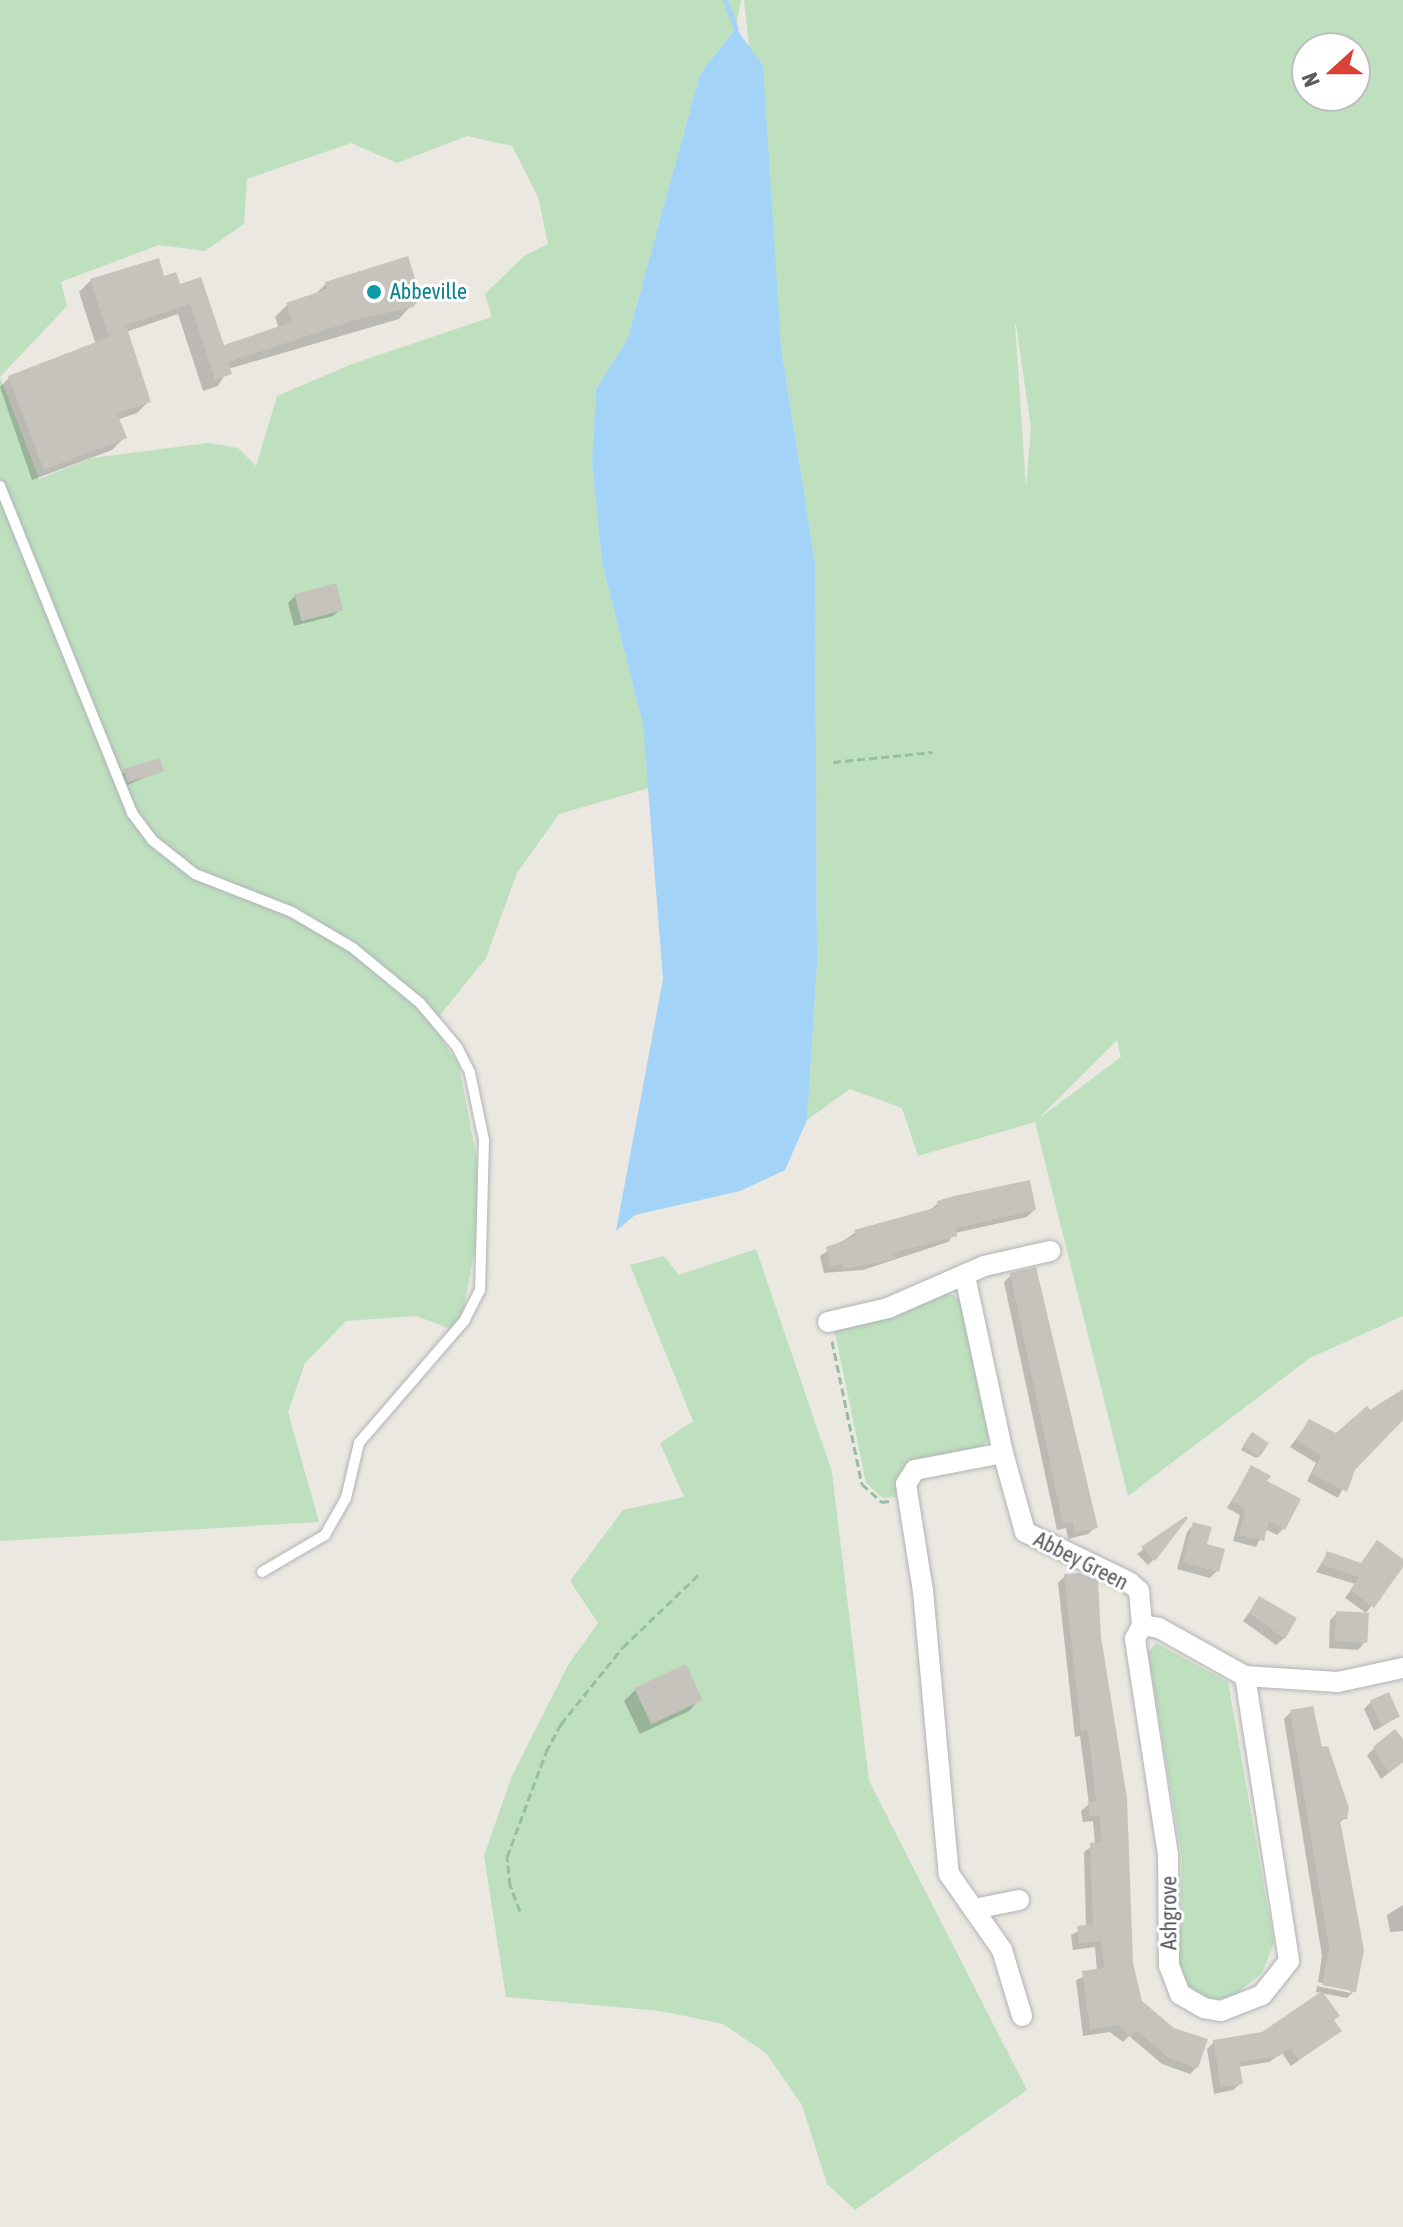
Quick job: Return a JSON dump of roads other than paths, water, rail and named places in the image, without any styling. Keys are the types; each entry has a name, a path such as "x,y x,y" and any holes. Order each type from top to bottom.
{"street":[{"path":"828,1322 888,1308 984,1266 1050,1251"},
{"name":"Abbey Green","path":"965,1276 1003,1453 1025,1532 1129,1582 1139,1591 1142,1625"},
{"path":"1003,1453 915,1470 907,1477 912,1533 923,1591 948,1865 956,1888 1002,1950 1022,2016"},
{"path":"1142,1625 1159,1628 1245,1676 1338,1682 1403,1668"},
{"name":"Ashgrove","path":"1142,1625 1135,1639 1168,1855 1169,1966 1180,1994 1221,2011 1262,1995 1289,1961 1245,1676"},
{"path":"974,1909 1019,1900"}],"lane":[{"path":"0,486 132,813 152,840 195,874 292,912 353,948 420,1003 457,1047 470,1073 484,1140 480,1290 450,1340 359,1443 346,1498 325,1535 262,1572"}],"water":[{"path":"736,28 763,66 781,347 815,563 817,965 807,1120 785,1170 740,1191 635,1215 616,1231 663,979 643,724 602,563 592,464 596,389 627,340 700,74"}],"waterway":[{"path":"725,0 736,28"}],"place":[{"name":"Abbeville","path":"374,292"}]}
